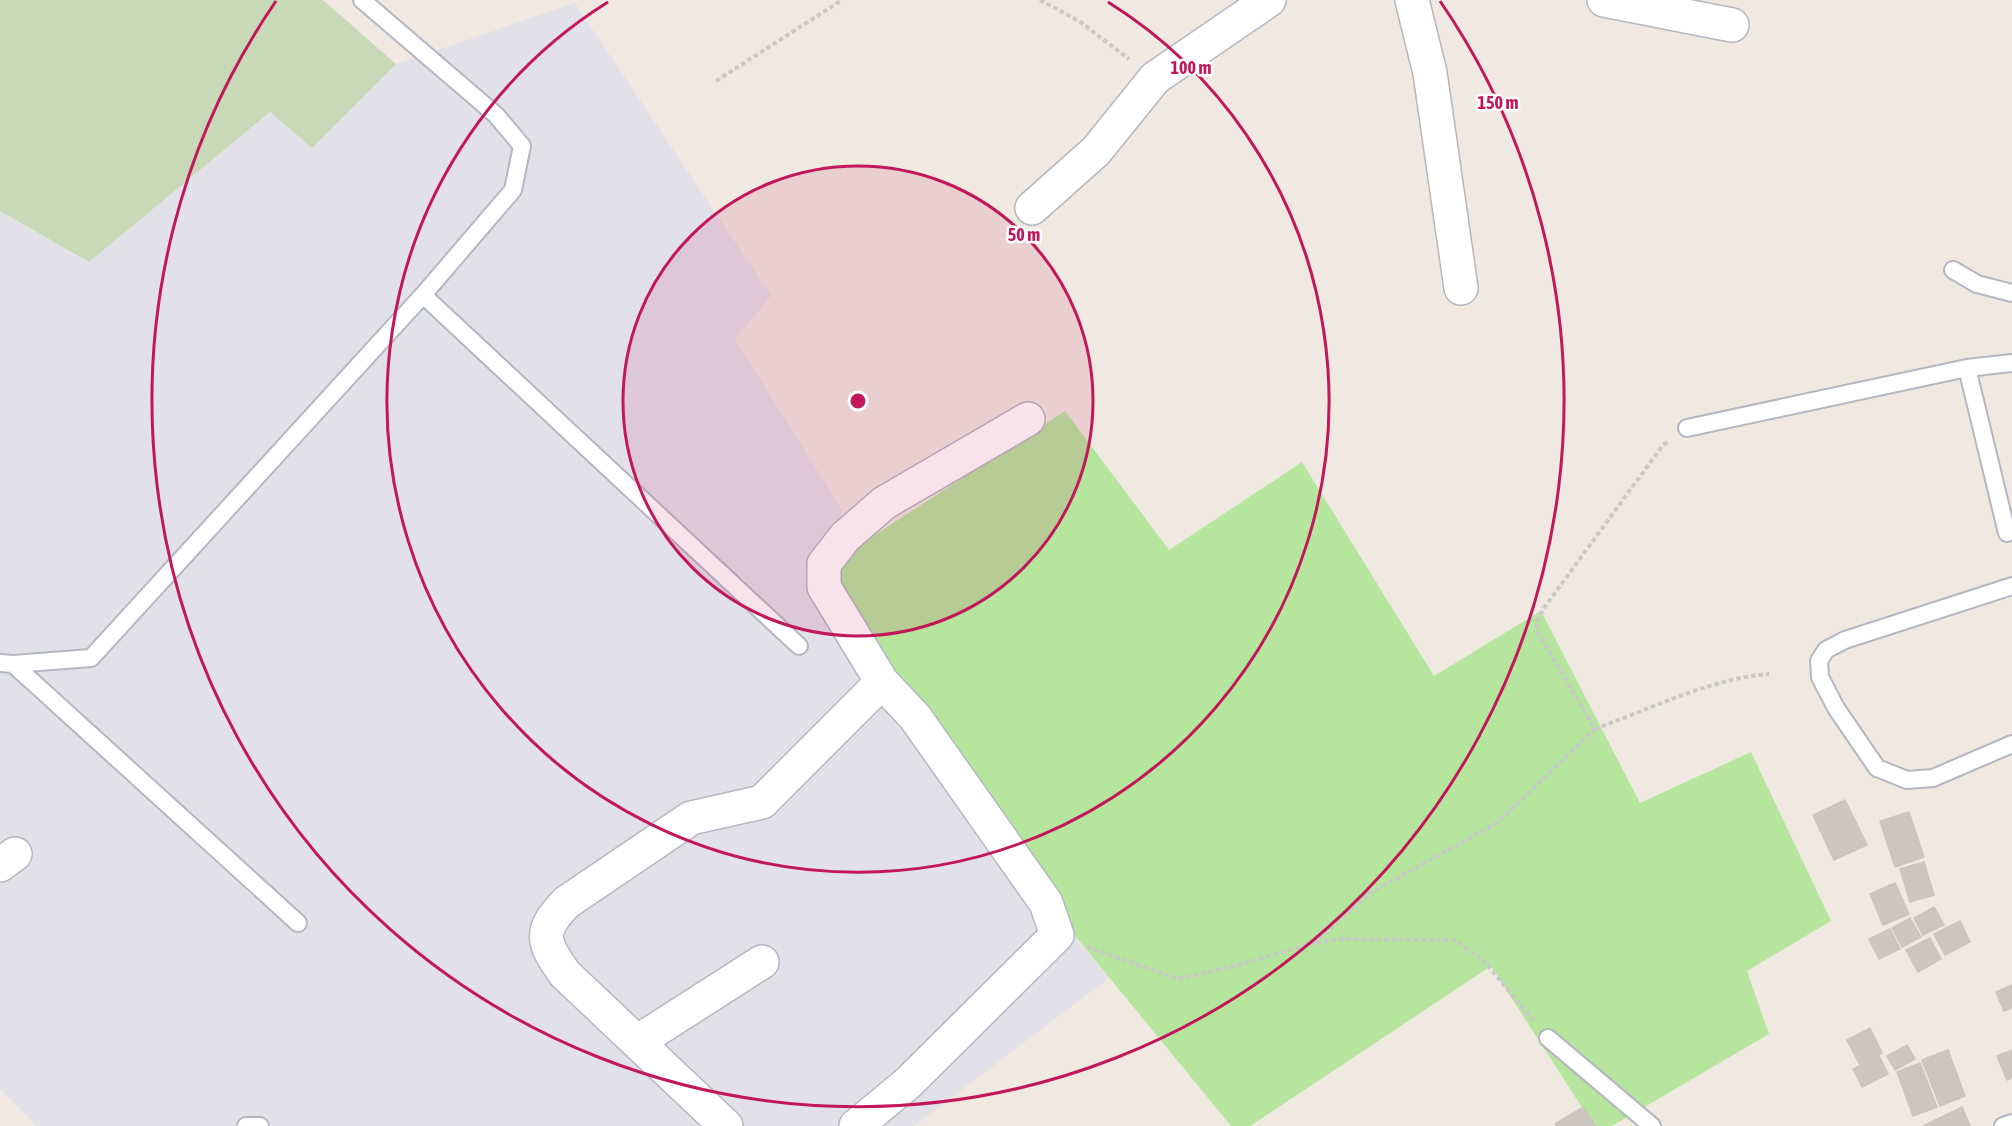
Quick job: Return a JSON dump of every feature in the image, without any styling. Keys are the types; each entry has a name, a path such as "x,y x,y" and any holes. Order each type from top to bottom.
{"street":[{"path":"1032,208 1096,151 1155,78 1269,0"},
{"path":"1412,0 1430,73 1461,288"},
{"path":"1604,0 1732,25"},
{"path":"856,1126 908,1083 1057,935 1046,903 915,717 882,682 824,587 824,564 845,537 884,503 1028,419"},
{"path":"726,1126 565,974 546,947 548,929 557,913 576,896 691,818 762,802 882,682"},
{"path":"637,1042 762,962"}],"lane":[{"path":"6,663 92,658 423,296 513,190 522,146 496,115 362,0"},
{"path":"1953,270 1977,285 2012,293"},
{"path":"423,296 799,646"},
{"path":"1687,428 1966,368 2012,363"},
{"path":"1966,368 2005,492 2007,533"},
{"path":"2012,586 1845,640 1826,650 1820,661 1820,677 1836,708 1877,768 1896,778 1934,778 2012,744"},
{"path":"6,663 298,923"},
{"path":"1548,1038 1652,1126"},
{"path":"2003,1126 2012,1123"},
{"path":"246,1126 260,1126"}],"path":[{"path":"716,81 842,0"},
{"path":"1040,0 1079,21 1155,78"},
{"path":"1595,729 1537,631 1537,621 1544,608 1664,445 1687,428"},
{"path":"1313,943 1370,893 1497,823 1595,729 1746,675 1769,674"},
{"path":"1057,935 1178,979 1242,964 1313,943 1341,939 1393,937 1455,940 1484,961 1548,1038"}],"shaded area":[{"path":"575,3 771,296 735,339 843,511 812,576 872,688 1109,978 914,1126 37,1126 0,1089 0,211 89,262 270,112 312,148 396,64"}],"green space":[{"path":"0,0 323,0 396,64 312,148 270,112 89,262 0,211"},
{"path":"1065,411 1169,550 1302,462 1434,676 1541,611 1640,803 1751,752 1831,921 1747,971 1769,1034 1612,1126 1594,1126 1491,966 1250,1126 1231,1126 872,688 812,576"}],"building":[{"path":"1845,800 1867,845 1834,860 1813,815"},
{"path":"1909,812 1924,857 1895,867 1880,821"},
{"path":"1924,862 1934,895 1910,902 1900,869"},
{"path":"1895,883 1909,914 1883,925 1870,894"},
{"path":"1934,907 1944,925 1923,935 1914,918"},
{"path":"1910,918 1921,937 1902,947 1892,928"},
{"path":"1960,921 1970,942 1945,955 1934,934"},
{"path":"1890,929 1900,949 1879,959 1869,939"},
{"path":"1930,938 1941,959 1918,972 1906,950"},
{"path":"2012,985 2012,1008 2004,1011 1996,992"},
{"path":"1870,1028 1882,1053 1860,1065 1847,1040"},
{"path":"1907,1045 1915,1059 1895,1070 1887,1056"},
{"path":"1948,1050 1965,1096 1940,1106 1922,1060"},
{"path":"2012,1050 2012,1078 2007,1080 1997,1056"},
{"path":"1879,1056 1888,1074 1862,1087 1853,1069"},
{"path":"1920,1063 1937,1107 1913,1116 1897,1072"},
{"path":"1583,1107 1596,1126 1557,1126 1555,1124"},
{"path":"1962,1107 1970,1126 1923,1126"}]}
